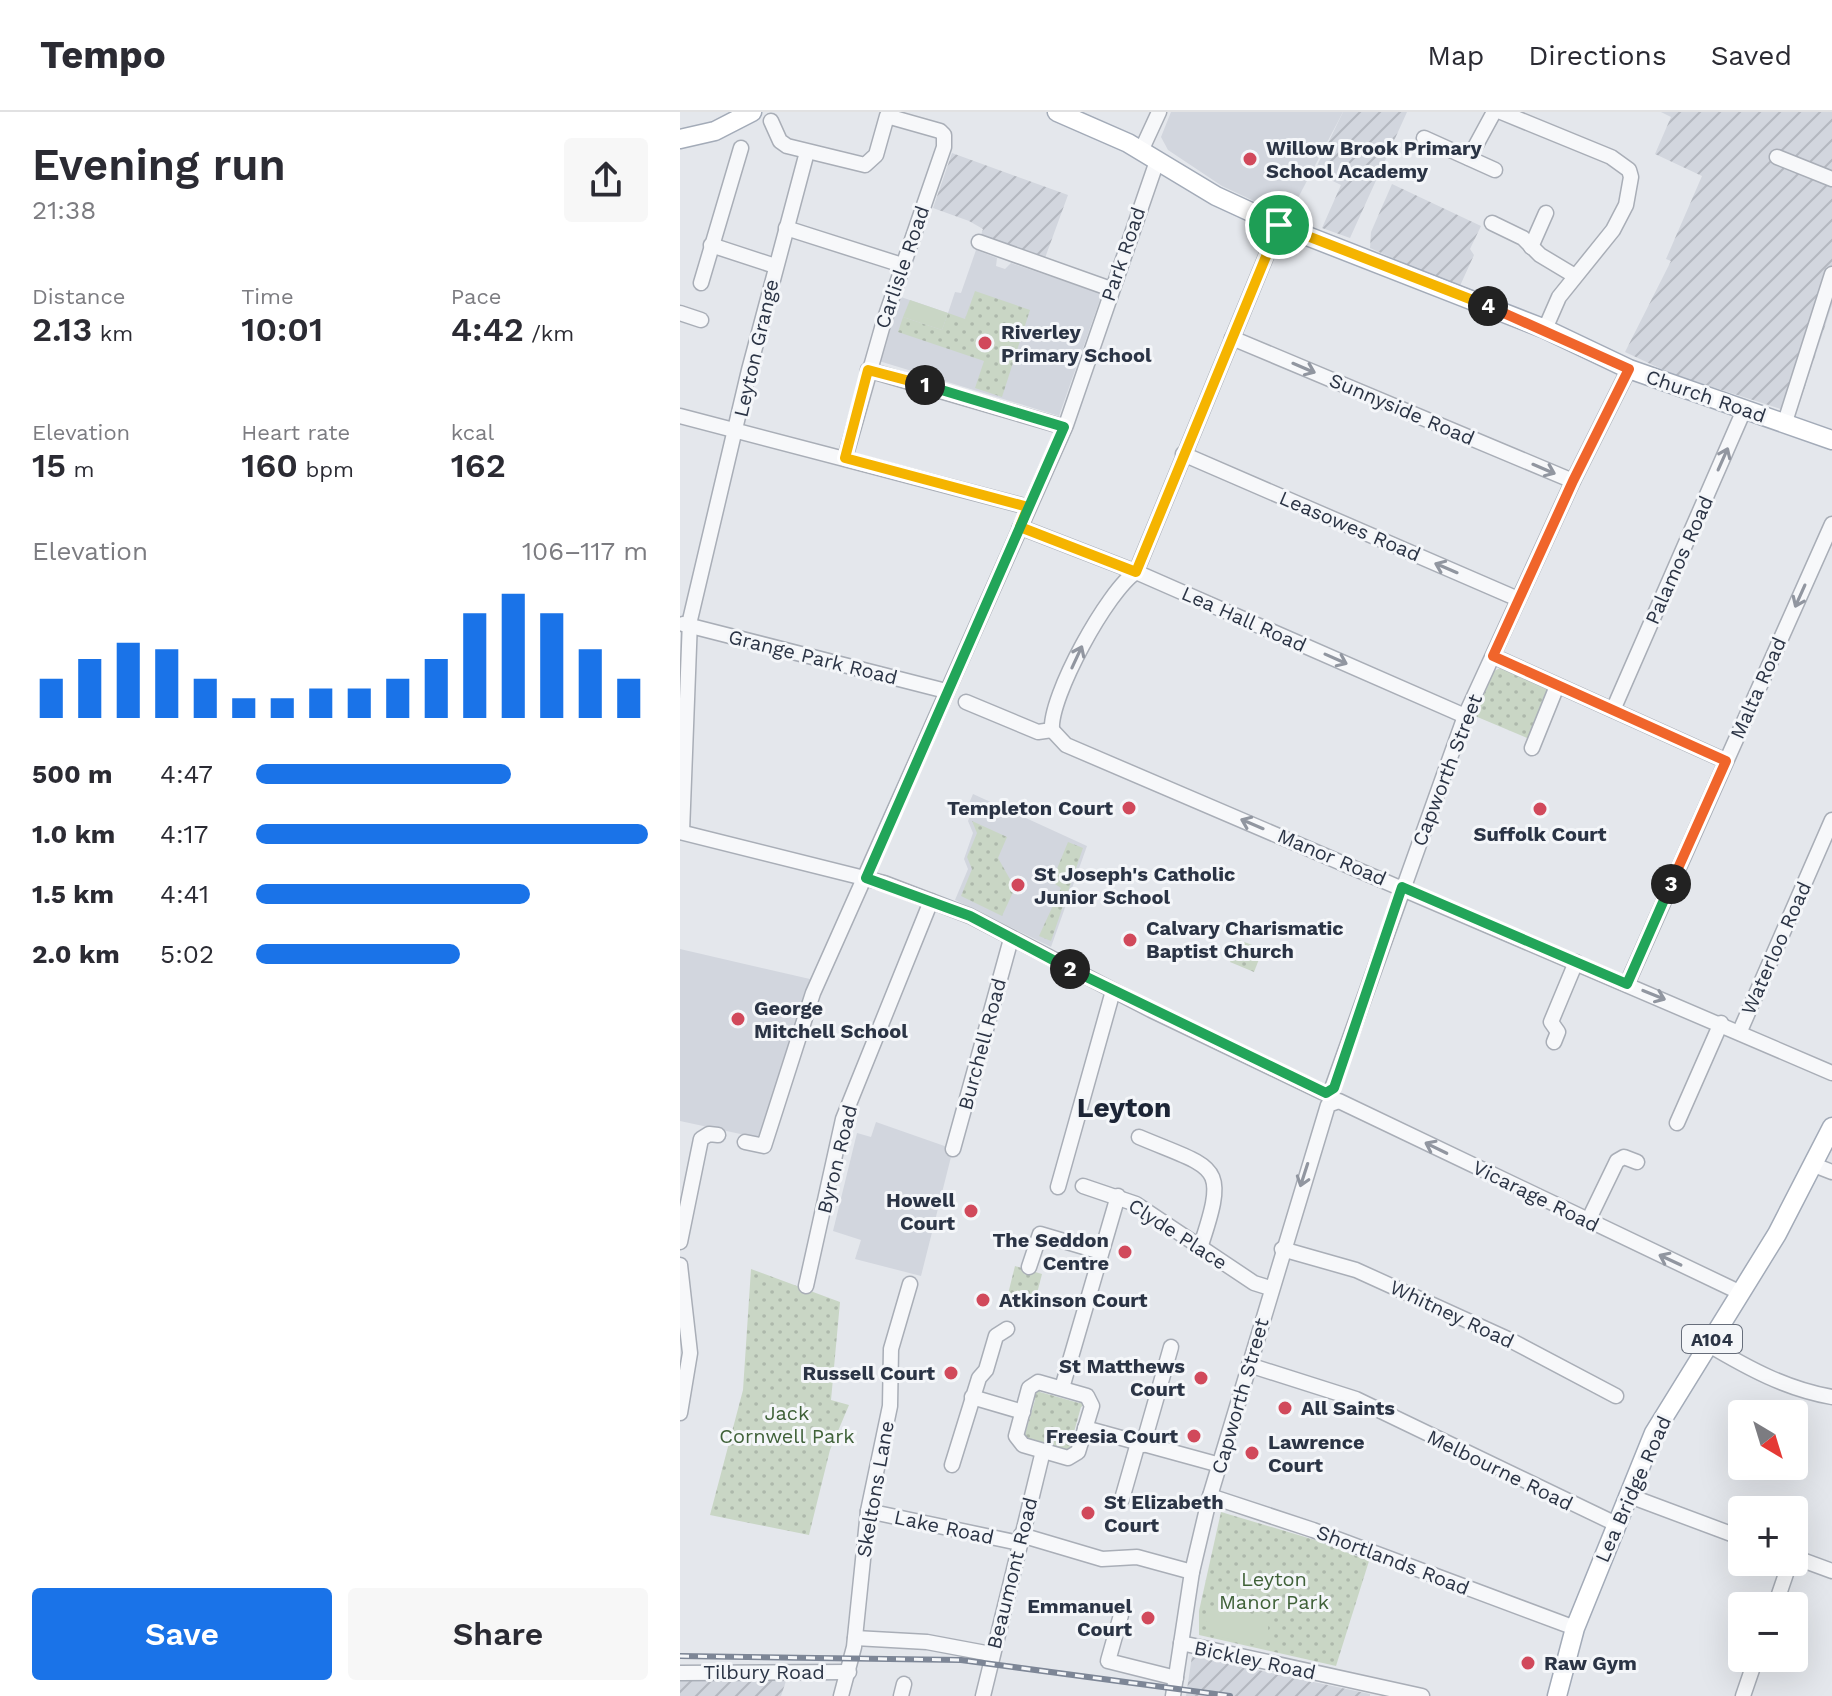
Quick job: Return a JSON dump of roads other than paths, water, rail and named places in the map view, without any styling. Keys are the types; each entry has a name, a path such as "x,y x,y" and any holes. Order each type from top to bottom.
{"main road":[{"path":"680,139 720,129 752,112"},
{"name":"Church Road","path":"1057,112 1149,156 1216,196 1279,225 1545,329 1629,369 1832,440"},
{"name":"Lea Bridge Road","path":"1557,1696 1575,1628 1659,1423 1741,1293 1814,1165 1832,1127"}],"street":[{"name":"Park Road","path":"745,1142 764,1146 813,993 1064,427 1111,289 1159,112"},
{"path":"1469,158 1494,112"},
{"path":"1501,112 1611,157 1629,170 1632,184 1626,205 1600,249 1559,297 1545,329"},
{"name":"Carlisle Road","path":"807,152 865,165 871,163 887,116 940,131 944,135 944,147 868,370 845,458"},
{"path":"771,121 780,141 807,152"},
{"path":"1424,138 1495,170"},
{"path":"701,283 741,148"},
{"name":"Leyton Grange","path":"681,832 684,624 737,431 775,266 807,152"},
{"path":"1777,157 1832,179"},
{"path":"1531,247 1546,213"},
{"path":"1492,223 1523,238 1531,247 1575,276"},
{"path":"1052,730 1054,714 1079,652 1114,591 1136,572 1279,225"},
{"path":"786,228 902,265"},
{"path":"979,242 1111,289"},
{"name":"Leyton Grange","path":"711,245 775,266"},
{"path":"1785,422 1832,274"},
{"path":"680,313 701,320"},
{"name":"Sunnyside Road","path":"1232,338 1573,481"},
{"name":"Capworth Street","path":"1173,1696 1192,1572 1210,1496 1326,1108 1465,716 1573,481 1629,369"},
{"path":"868,370 1064,427"},
{"name":"Palamos Road","path":"1613,710 1744,410"},
{"path":"680,416 1028,507"},
{"name":"Leasowes Road","path":"1183,454 1518,599"},
{"name":"Malta Road","path":"1627,984 1832,524"},
{"name":"Lea Hall Road","path":"1020,527 1136,572 1465,716"},
{"name":"Grange Park Road","path":"684,624 946,691"},
{"path":"1493,656 1726,761"},
{"path":"1532,748 1557,686"},
{"name":"Manor Road","path":"966,702 1038,732 1052,730 1066,745 1832,1073"},
{"name":"Waterloo Road","path":"1740,1031 1832,820"},
{"name":"Vicarage Road","path":"681,832 866,878 970,916 1113,991 1741,1293"},
{"name":"Byron Road","path":"806,1286 843,1119 931,901"},
{"name":"Burchell Road","path":"953,1149 1011,939"},
{"path":"1554,1042 1558,1032 1551,1022 1576,962"},
{"name":"Clyde Place","path":"1113,991 1069,1183 1118,1196 1254,1283 1270,1288"},
{"path":"1677,1123 1721,1023"},
{"path":"680,1242 701,1139 709,1134 718,1135"},
{"path":"1139,1137 1199,1163 1214,1179 1216,1201 1200,1248"},
{"path":"1588,1221 1617,1161 1624,1157 1637,1162"},
{"path":"1814,1165 1832,1172"},
{"path":"1062,1388 1118,1196"},
{"path":"1029,1267 1040,1234 1101,1252"},
{"name":"Whitney Road","path":"1282,1249 1356,1270 1510,1340 1616,1396"},
{"path":"680,1265 690,1353 680,1413"},
{"name":"Skeltons Lane","path":"841,1696 855,1638 868,1511 890,1406 891,1349 910,1284"},
{"path":"952,1465 979,1378 986,1370 996,1336 1007,1329"},
{"path":"1709,1345 1775,1381 1807,1393 1832,1397"},
{"path":"1122,1499 1171,1347"},
{"name":"Melbourne Road","path":"1249,1365 1356,1399 1616,1524"},
{"path":"1038,1382 1087,1396 1092,1406 1078,1452 1068,1458 1023,1445 1016,1436 1023,1412 1029,1388 1038,1382"},
{"path":"972,1397 1023,1412"},
{"path":"1085,1428 1220,1465"},
{"name":"Beaumont Road","path":"983,1696 1043,1451"},
{"path":"1627,1495 1728,1533"},
{"name":"Shortlands Road","path":"1210,1496 1313,1530 1575,1628"},
{"name":"Lake Road","path":"868,1511 1020,1539 1102,1559 1137,1557 1192,1572"},
{"path":"1808,1562 1832,1571"},
{"path":"1121,1615 1108,1661 1176,1678"},
{"path":"855,1638 927,1642 991,1654"},
{"name":"Bickley Road","path":"1181,1643 1422,1696"},
{"name":"Tilbury Road","path":"680,1673 849,1672"},
{"path":"1743,1696 1751,1672"}],"railway":[{"path":"680,1656 961,1660 1230,1696"}],"place":[{"name":"Willow Brook Primary School Academy","path":"1250,159"},
{"name":"Riverley Primary School","path":"985,343"},
{"name":"Templeton Court","path":"1129,808"},
{"name":"Suffolk Court","path":"1540,809"},
{"name":"St Joseph's Catholic Junior School","path":"1018,885"},
{"name":"Calvary Charismatic Baptist Church","path":"1130,940"},
{"name":"George Mitchell School","path":"738,1019"},
{"name":"Howell Court","path":"971,1211"},
{"name":"The Seddon Centre","path":"1125,1252"},
{"name":"Atkinson Court","path":"983,1300"},
{"name":"Russell Court","path":"951,1373"},
{"name":"St Matthews Court","path":"1201,1378"},
{"name":"All Saints","path":"1285,1408"},
{"name":"Freesia Court","path":"1194,1436"},
{"name":"Lawrence Court","path":"1252,1453"},
{"name":"St Elizabeth Court","path":"1088,1513"},
{"name":"Emmanuel Court","path":"1148,1618"},
{"name":"Raw Gym","path":"1528,1663"}],"district":[{"name":"Leyton","path":"1124,1107"}],"park label":[{"name":"Jack Cornwell Park","path":"787,1424"},
{"name":"Leyton Manor Park","path":"1274,1590"}]}
